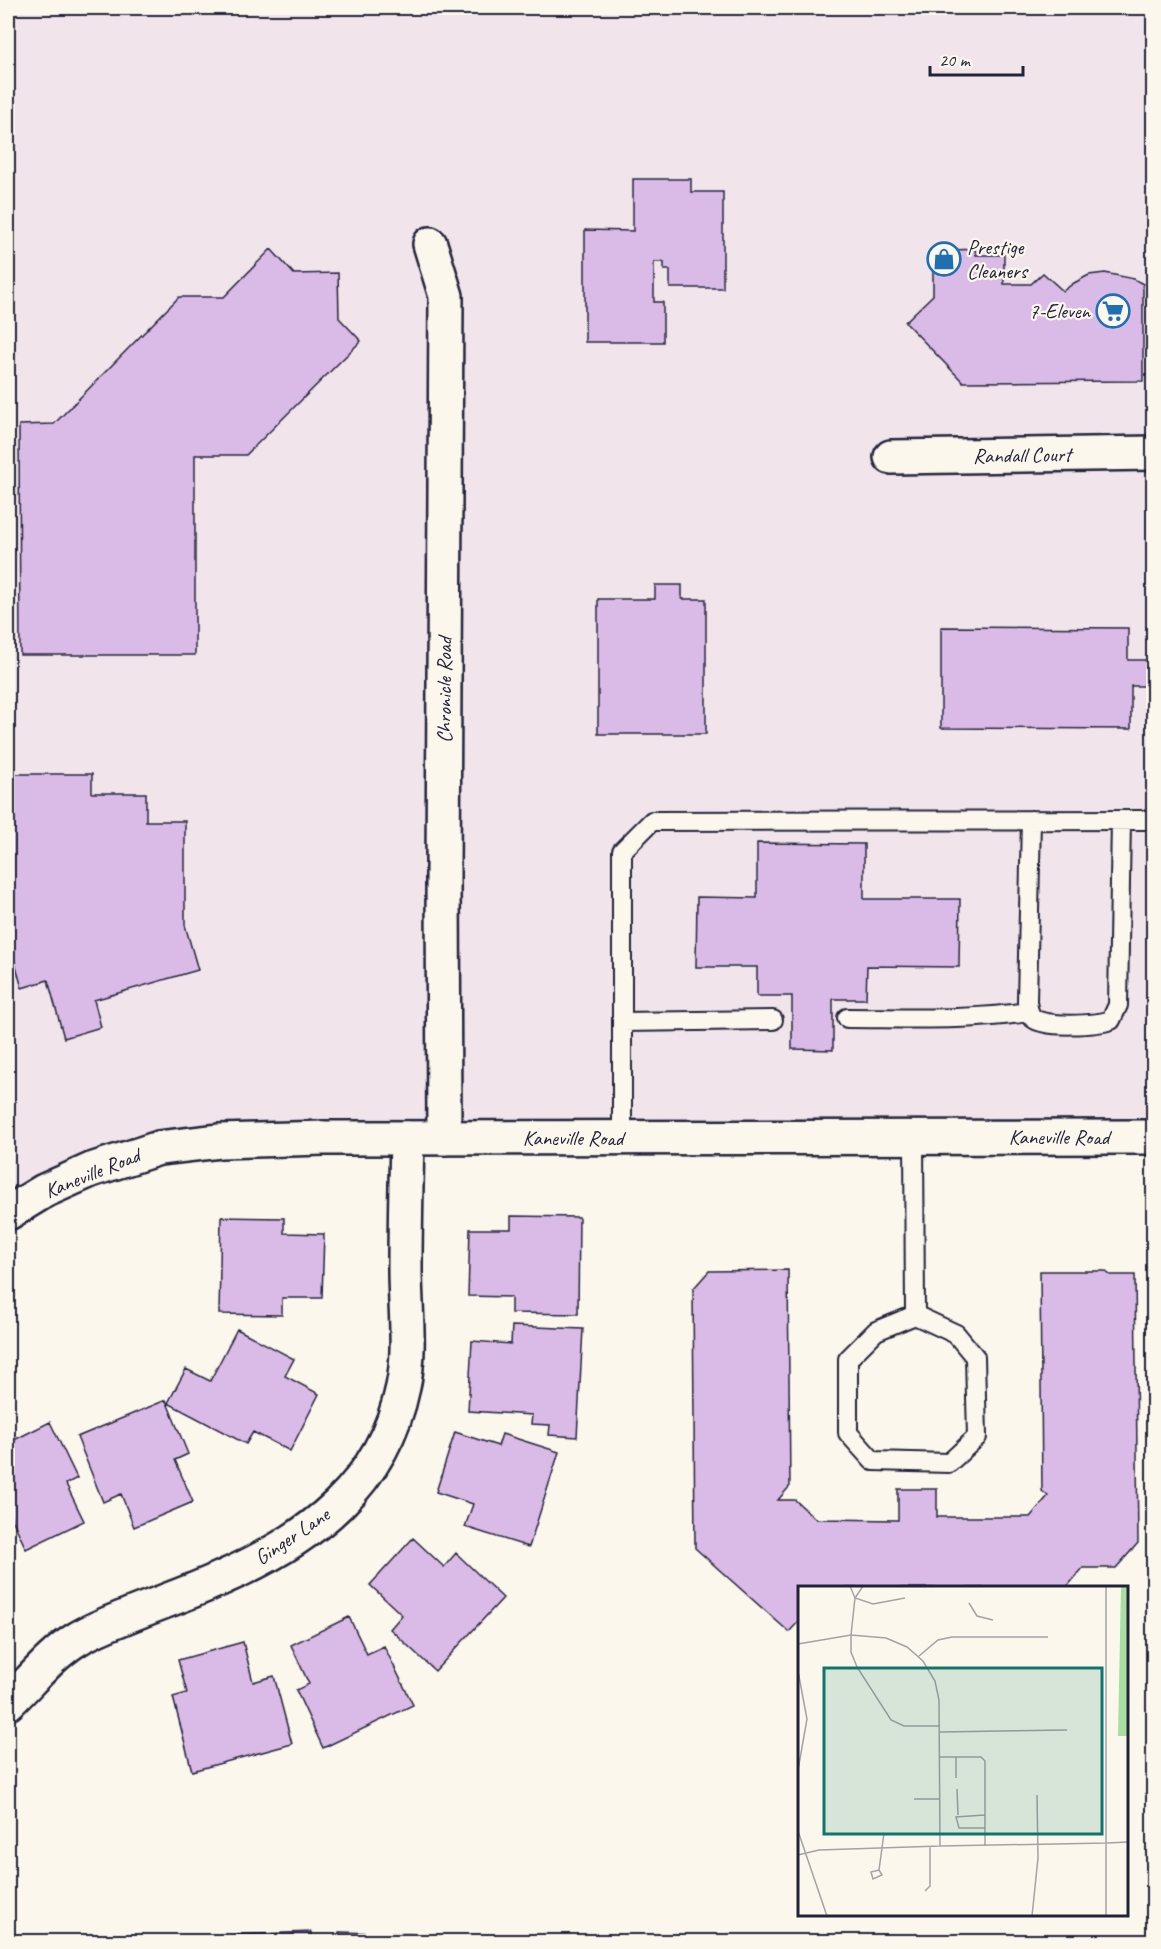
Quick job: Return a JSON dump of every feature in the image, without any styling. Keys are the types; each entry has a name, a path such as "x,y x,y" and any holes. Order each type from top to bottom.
{"street":[{"name":"Chronicle Road","path":"430,244 446,296 444,1138"},
{"name":"Randall Court","path":"891,457 1154,453"},
{"name":"Kaneville Road","path":"8,1213 44,1191 91,1170 159,1148 220,1142 324,1138 1154,1137"},
{"name":"Ginger Lane","path":"8,1703 63,1649 78,1638 99,1627 224,1577 278,1550 314,1527 348,1496 380,1452 390,1430 403,1387 406,1359 407,1138"}],"lane":[{"path":"1030,820 1028,1012 1034,1019 1043,1023 1101,1023 1111,1020 1119,1005 1120,820"},
{"path":"622,1138 622,850 652,821 1154,820"},
{"path":"847,1018 989,1016 1028,1012"},
{"path":"622,1022 773,1020"},
{"path":"914,1137 915,1315"},
{"path":"915,1315 956,1334 975,1357 976,1437 949,1463 873,1461 848,1433 848,1359 876,1330 915,1315"}],"shaded area":[{"path":"8,8 1153,8 1153,1125 245,1125 8,1196"}],"building":[{"path":"633,179 691,179 691,192 723,192 723,288 670,288 670,270 664,270 664,262 654,262 654,302 663,302 663,342 585,342 585,230 633,231"},
{"path":"271,249 294,274 338,273 339,318 361,341 246,455 195,455 195,655 20,655 19,425 54,424 179,297 224,297"},
{"path":"975,249 976,255 1004,255 1004,284 1031,284 1043,273 1063,291 1089,275 1105,273 1134,279 1143,284 1143,381 963,382 905,322 933,295 933,251"},
{"path":"655,585 682,585 682,599 706,599 706,734 598,734 598,599 655,599"},
{"path":"941,627 1128,628 1128,660 1147,660 1146,686 1131,686 1131,729 941,728"},
{"path":"8,774 92,774 92,793 146,793 146,821 185,821 185,925 198,970 94,1000 101,1027 64,1038 48,980 22,988 11,949 8,949"},
{"path":"757,843 864,844 864,899 960,899 959,967 867,966 866,999 833,999 833,1050 792,1049 792,996 757,996 757,967 696,967 697,897 757,898"},
{"path":"511,1216 579,1217 578,1314 511,1313 511,1297 468,1296 470,1229 511,1229"},
{"path":"221,1217 284,1218 284,1233 324,1234 322,1298 282,1298 282,1315 219,1314"},
{"path":"788,1270 790,1486 778,1500 795,1500 816,1519 898,1520 898,1489 937,1489 937,1517 1030,1517 1048,1496 1042,1491 1040,1271 1105,1271 1110,1275 1135,1275 1138,1543 1116,1568 1083,1568 1068,1586 798,1586 798,1622 789,1632 695,1548 693,1289 709,1271"},
{"path":"512,1326 583,1329 577,1437 549,1435 550,1425 531,1424 532,1415 468,1411 472,1341 511,1344"},
{"path":"237,1329 294,1359 285,1376 319,1394 290,1451 253,1432 246,1444 168,1403 186,1369 210,1381"},
{"path":"166,1400 188,1454 175,1460 193,1502 134,1527 121,1494 103,1502 77,1437"},
{"path":"50,1422 77,1478 66,1484 84,1521 26,1549 8,1510 8,1443"},
{"path":"455,1432 498,1446 502,1434 559,1452 529,1547 465,1527 473,1504 436,1492"},
{"path":"413,1538 444,1567 456,1553 503,1598 435,1671 390,1629 402,1615 370,1585"},
{"path":"349,1617 367,1654 384,1646 413,1705 323,1748 296,1690 309,1684 291,1645"},
{"path":"243,1642 253,1682 274,1676 292,1744 192,1771 173,1697 187,1693 178,1660"},
{"path":"311,1932 311,1942 233,1942 233,1935"},
{"path":"339,1932 413,1934 413,1942 339,1942"}],"place":[{"name":"Prestige Cleaners","path":"944,259"},
{"name":"7-Eleven","path":"1113,311"}]}
